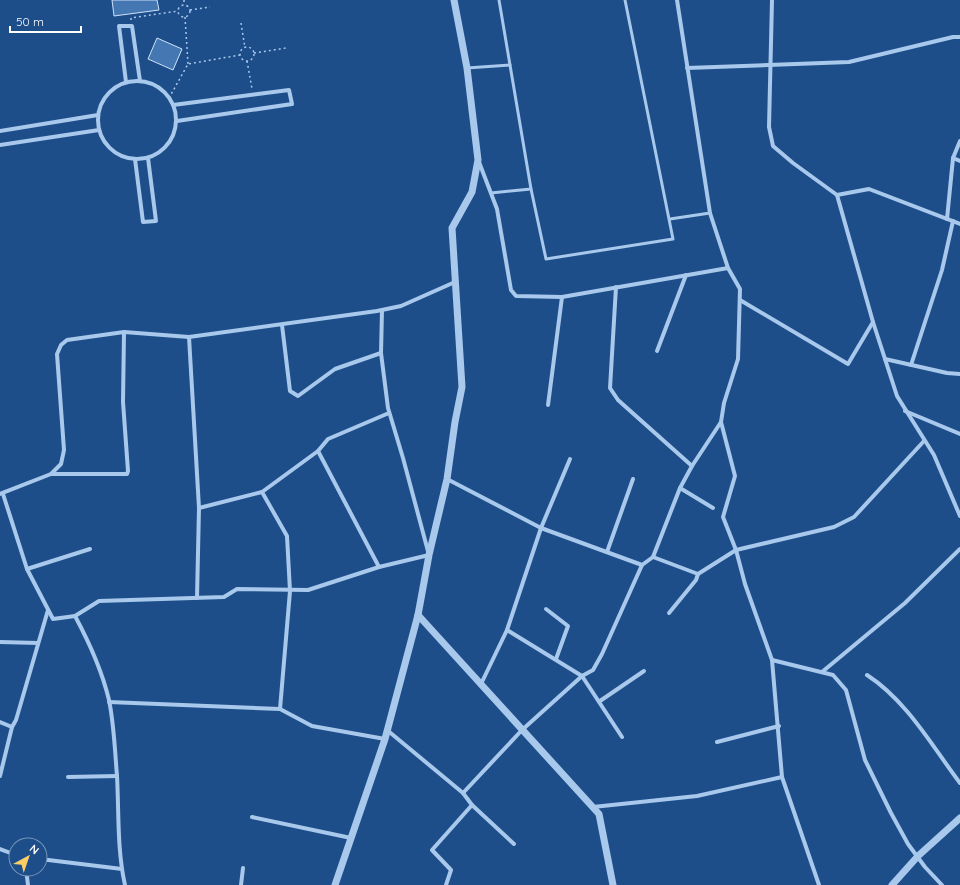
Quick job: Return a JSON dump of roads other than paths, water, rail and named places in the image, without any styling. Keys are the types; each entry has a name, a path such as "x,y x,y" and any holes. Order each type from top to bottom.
{"street":[{"path":"454,0 467,68 478,160 497,209 511,290 516,296 562,297 728,268"},
{"path":"677,0 710,213 728,268 740,289 738,360 724,403 722,422 735,476 723,517 736,550 745,584 772,660 779,726 782,777 819,885"},
{"path":"772,0 772,64 769,126 773,146 793,163 837,195 873,322 897,396 934,455 960,516"},
{"path":"126,82 119,26 132,26 140,81"},
{"path":"687,68 849,62 953,37 960,37"},
{"path":"140,81 154,84 170,98 177,121 175,132 170,142 162,151 148,158 135,159 120,156 110,150 103,141 99,130 98,115 104,98 112,90 126,82 140,81"},
{"path":"173,105 289,90 292,104 177,121"},
{"path":"0,130 98,115"},
{"path":"0,145 99,130"},
{"path":"947,219 953,158 960,141"},
{"path":"135,159 144,222 156,221 148,158"},
{"path":"953,158 960,161"},
{"path":"335,885 385,739 418,615 429,555 447,479 455,422 462,387 452,228 472,192 478,160"},
{"path":"837,195 869,189 960,224"},
{"path":"911,365 942,270 953,221"},
{"path":"657,350 686,275"},
{"path":"51,474 61,464 64,450 57,354 61,345 67,340 124,332 189,337 382,310 401,306 455,282"},
{"path":"616,287 610,388 618,400 692,466"},
{"path":"548,405 562,297"},
{"path":"740,300 848,364 873,322"},
{"path":"382,310 382,353 389,413 405,465 429,555"},
{"path":"282,324 290,390 298,396 335,369 382,353"},
{"path":"124,332 123,402 127,474 51,474 1,494 26,569 53,619 75,616 99,601 224,596 237,589 290,591 308,590 379,567 429,555"},
{"path":"189,337 199,508 197,598"},
{"path":"885,359 947,373 960,374"},
{"path":"905,411 960,434"},
{"path":"199,508 262,492 318,451 328,439 389,413"},
{"path":"463,793 522,730 582,676 592,670 602,654 642,565 653,557 680,488 692,466 722,422"},
{"path":"668,613 696,580 698,574 736,550 834,527 854,517 924,441"},
{"path":"318,451 379,567"},
{"path":"481,684 507,630 541,528 570,459"},
{"path":"447,479 496,507 541,528 642,565"},
{"path":"607,552 632,479"},
{"path":"680,488 712,508"},
{"path":"262,492 287,536 290,591 280,709"},
{"path":"26,569 90,548"},
{"path":"822,672 905,603 960,549"},
{"path":"653,557 698,574"},
{"path":"546,609 568,626 556,659"},
{"path":"0,776 12,727 16,720 48,610"},
{"path":"418,615 599,814 613,885"},
{"path":"75,616 86,635 109,702 117,776 122,869 126,885"},
{"path":"507,630 582,676 600,701 622,737"},
{"path":"0,642 38,643"},
{"path":"772,660 833,675 846,690 865,760 908,844 918,856 924,867 942,885"},
{"path":"600,701 644,671"},
{"path":"867,675 881,684 908,713 960,783"},
{"path":"109,702 280,709 312,726 385,739"},
{"path":"0,722 12,727"},
{"path":"717,742 779,726"},
{"path":"387,730 463,793 472,806 514,844"},
{"path":"68,777 117,776"},
{"path":"593,807 697,796 782,777"},
{"path":"446,885 451,870 432,850 472,806"},
{"path":"252,817 351,838"},
{"path":"892,885 918,856 960,818"},
{"path":"48,860 122,869"},
{"path":"241,885 243,868"}],"lane":[{"path":"499,0 531,188 546,259 673,239 625,0"},
{"path":"467,68 510,65"},
{"path":"491,193 531,188"},
{"path":"670,219 710,213"}]}
